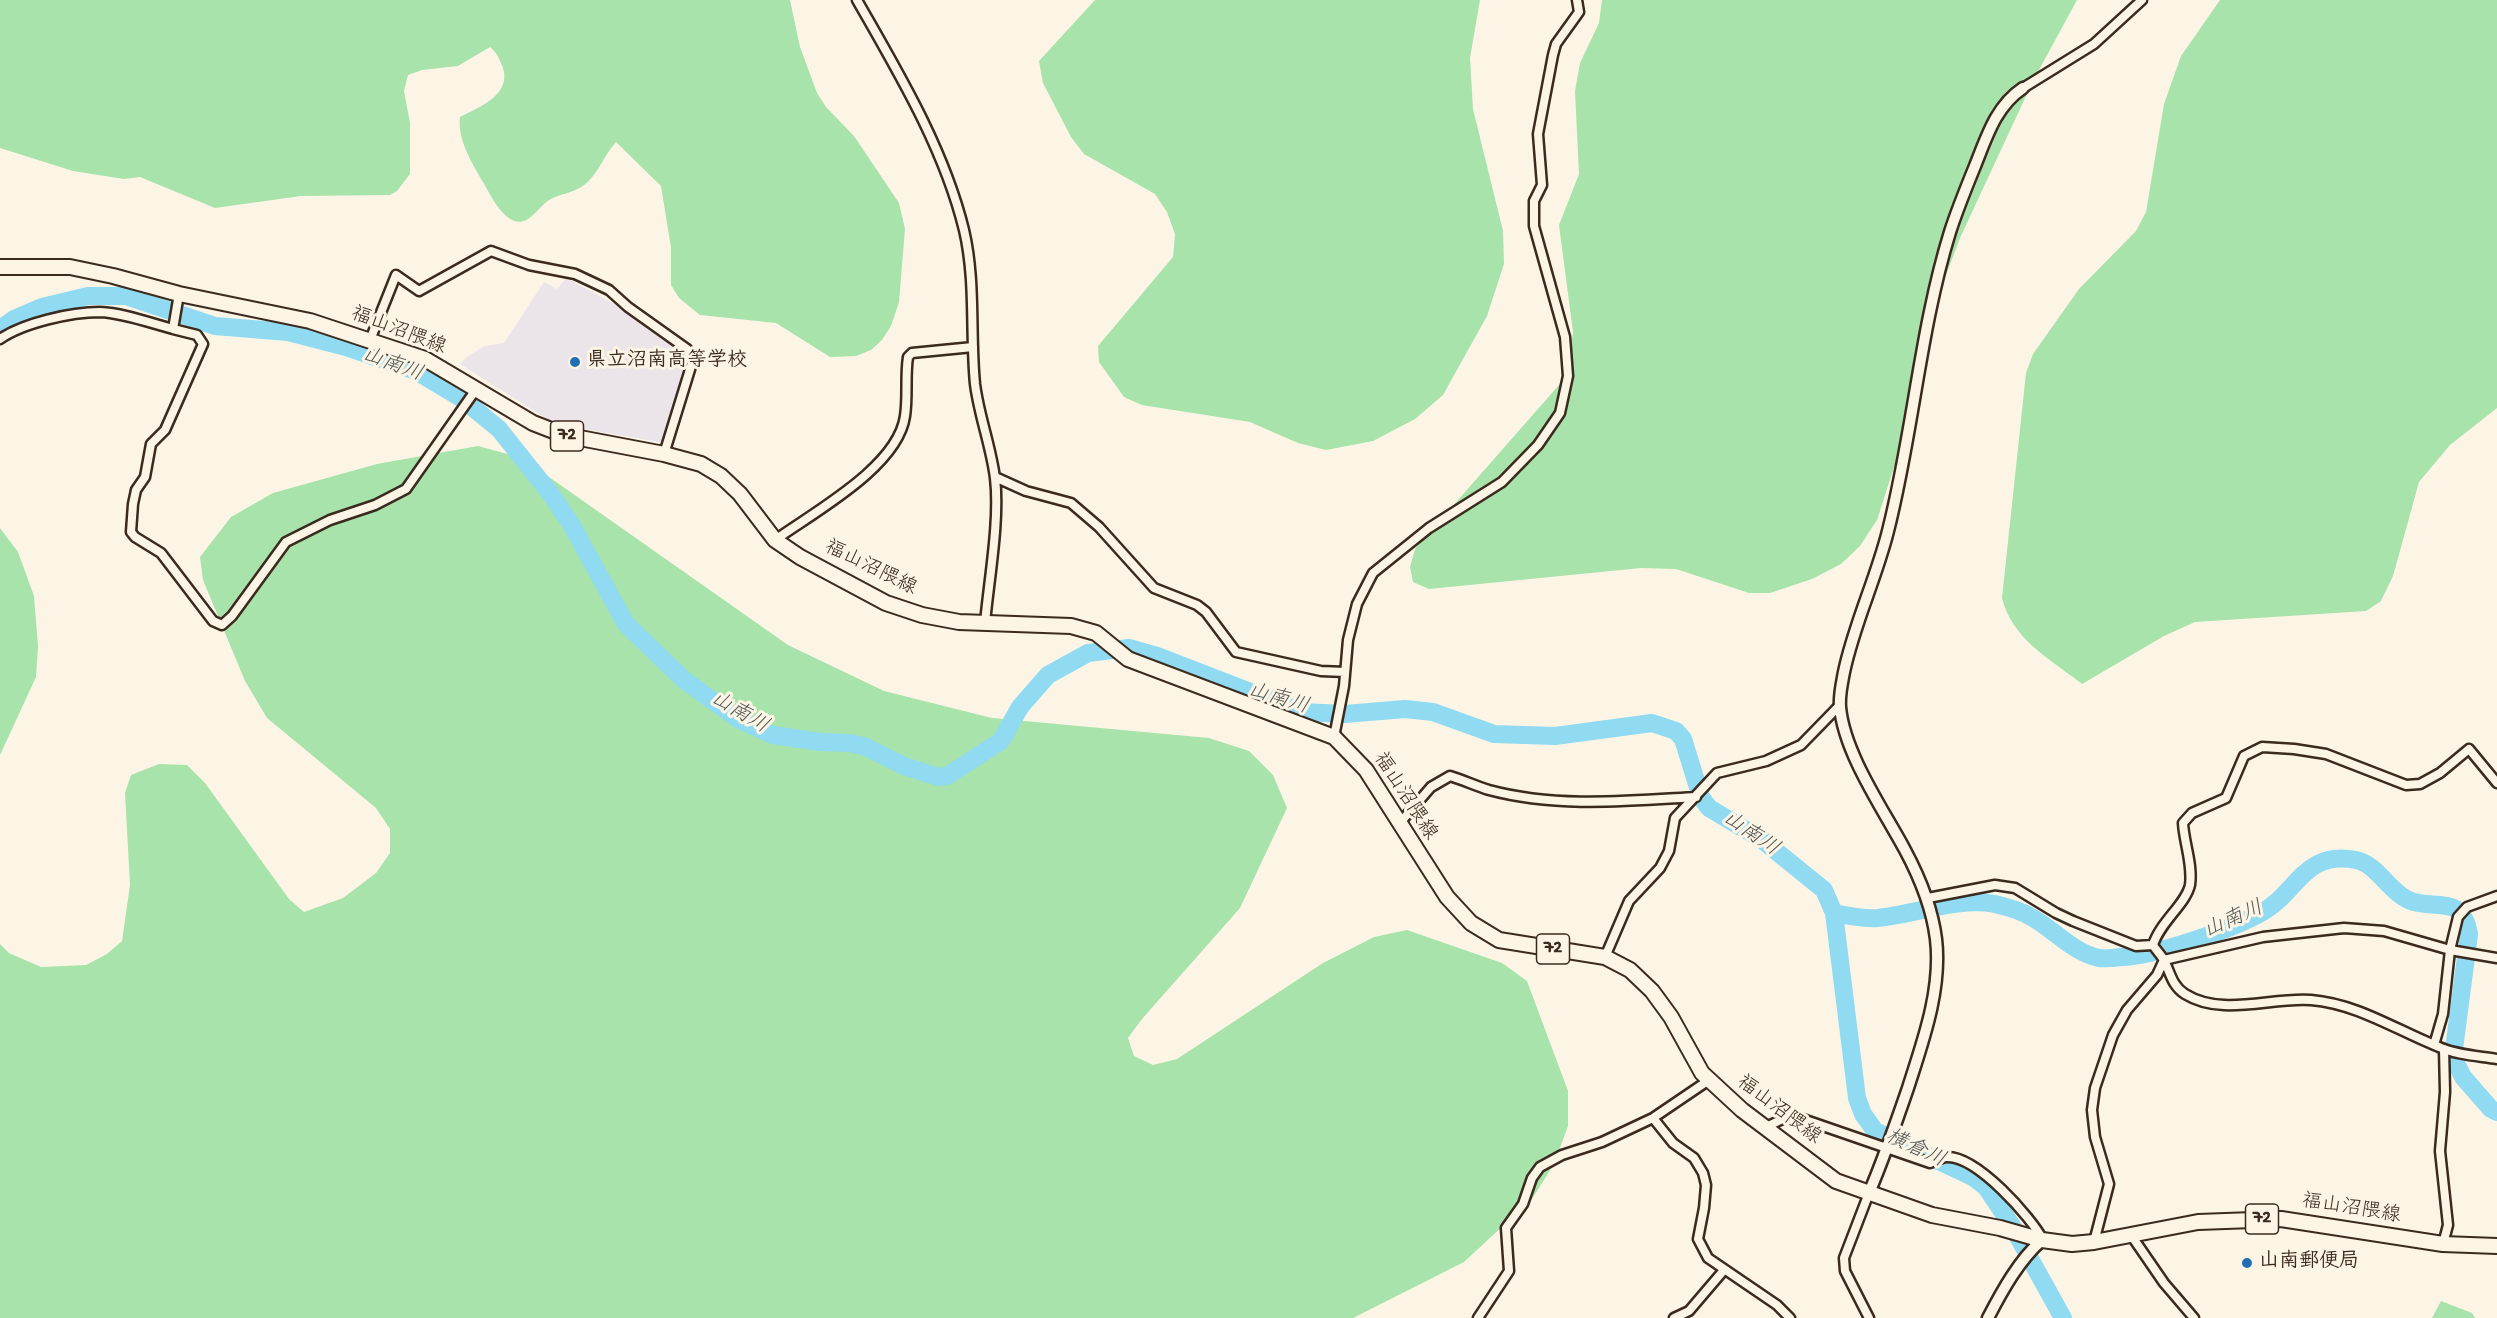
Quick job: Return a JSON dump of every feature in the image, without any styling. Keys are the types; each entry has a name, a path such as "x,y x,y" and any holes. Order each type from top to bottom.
{"main road":[{"name":"福山沼隈線","path":"0,267 70,267 113,276 178,300 310,321 425,359 475,391 533,423 564,435 664,454 701,464 721,476 740,494 775,540 800,557 886,603 921,615 959,622 1071,626 1096,633 1128,659 1334,737 1366,770 1447,897 1471,923 1499,940 1605,957 1630,970 1652,991 1671,1017 1708,1080 1742,1110 1836,1181 1932,1215 2000,1228 2042,1240 2072,1244 2094,1242 2198,1222 2281,1219 2443,1244 2497,1246"}],"street":[{"path":"857,0 924,121 964,230 972,279 973,347 978,405 994,477 996,504 985,623"},
{"path":"1334,737 1348,640 1357,604 1373,573 1430,528 1502,482 1538,445 1560,413 1568,376 1565,337 1534,226 1534,201 1542,185 1538,134 1553,55 1556,44 1579,12 1577,0"},
{"path":"1869,1318 1845,1271 1844,1258 1887,1148 1924,1038 1936,980 1937,942 1928,898 1913,865 1850,749 1840,705 1849,647 1883,549 1897,495 1935,290 1950,232 1991,126 2003,105 2024,88 2094,44 2142,0"},
{"path":"370,340 396,274 419,291 491,251 529,265 575,274 609,290 628,307 687,349 692,363 664,454"},
{"path":"173,328 178,300"},
{"path":"0,339 34,325 71,315 100,312 197,335 203,344 165,430 151,444 146,477 136,490 131,532 135,537 161,553 213,621 222,625 232,616 286,542 330,520 375,505 406,489 475,391"},
{"path":"775,540 838,497 883,459 900,434 905,417 908,357 912,353 973,347"},
{"path":"994,477 1026,491 1071,503 1099,527 1154,588 1197,605 1206,612 1236,652 1321,670 1345,672"},
{"path":"1605,957 1629,901 1660,868 1670,850 1675,818 1717,773 1766,761 1801,745 1840,705"},
{"path":"2153,945 2166,919 2183,899 2190,886 2190,864 2183,823 2192,813 2226,798 2244,756 2255,750 2262,747 2294,748 2326,753 2406,785 2420,784 2440,773 2469,749 2497,783"},
{"path":"1399,824 1431,787 1450,776 1488,790 1523,797 1564,801 1621,802 1696,797"},
{"path":"1928,898 1995,885 2015,888 2056,914 2136,946 2153,945"},
{"path":"2434,1045 2443,1014 2450,950 2458,917 2467,907 2497,896"},
{"path":"2164,960 2263,937 2344,928 2384,932 2450,950 2497,958"},
{"path":"2153,945 2164,960 2168,975 2183,993 2206,1002 2242,1004 2311,1000 2352,1008 2444,1049 2497,1059"},
{"path":"2094,1242 2109,1184 2095,1137 2092,1110 2095,1088 2113,1035 2127,1010 2157,975 2164,960"},
{"path":"2443,1244 2448,1225 2440,1150 2445,1092 2444,1049"},
{"path":"1478,1318 1509,1271 1506,1228 1523,1204 1540,1167 1562,1155 1602,1142 1653,1118 1708,1080"},
{"path":"1766,1127 1791,1115 1929,1163 1948,1157 1968,1163 1993,1182 2044,1240 2031,1250 1999,1297 1988,1318"},
{"path":"1653,1118 1673,1143 1694,1158 1703,1173 1706,1185 1698,1239 1708,1258 1777,1305 1790,1318"},
{"path":"2131,1235 2164,1283 2194,1318"},
{"path":"1674,1318 1689,1311 1724,1270"}],"shaded area":[{"name":"県立沼南高等学校","path":"566,278 624,309 685,352 689,359 665,443 572,427 547,419 460,364 468,356 485,346 504,343 544,282 557,289"}],"green space":[{"path":"0,0 790,0 800,47 817,93 826,107 854,136 899,203 905,229 899,302 891,326 882,340 871,350 856,356 830,357 776,323 700,315 679,298 671,285 671,248 661,186 616,142 593,176 583,186 549,200 524,221 517,222 511,219 494,201 474,167 461,134 460,117 494,97 504,83 501,63 497,54 490,47 458,66 422,70 408,75 404,91 410,123 410,174 397,191 390,195 301,196 215,208 140,177 124,179 73,171 0,148"},
{"path":"1095,0 1480,0 1470,58 1473,109 1503,231 1504,264 1487,316 1443,395 1415,419 1373,441 1326,450 1298,443 1250,422 1142,405 1124,397 1099,362 1098,346 1173,257 1175,234 1167,212 1155,194 1084,154 1071,137 1043,83 1039,61"},
{"path":"1602,0 2077,0 2033,81 1960,238 1934,307 1903,439 1877,520 1860,546 1841,564 1812,579 1770,593 1749,593 1676,569 1641,568 1429,589 1413,582 1410,567 1415,549 1559,385 1569,363 1573,332 1559,225 1579,174 1575,91 1580,63 1599,23"},
{"path":"2220,0 2497,0 2497,408 2450,445 2419,482 2393,576 2381,601 2366,611 2195,622 2164,636 2082,684 2045,657 2023,637 2007,612 2002,598 2026,373 2033,354 2079,289 2136,231 2146,212 2164,104 2181,56"},
{"path":"478,446 522,458 788,645 884,691 992,718 1209,738 1249,751 1273,775 1287,808 1240,908 1128,1038 1134,1056 1153,1065 1177,1059 1323,963 1374,937 1407,930 1502,963 1527,981 1568,1091 1568,1126 1554,1164 1532,1199 1464,1262 1353,1318 0,1318 0,944 9,953 41,967 86,965 107,954 122,941 130,885 125,793 131,775 159,764 187,765 205,783 289,899 304,912 343,898 376,873 390,853 390,829 376,808 267,718 245,681 203,580 200,557 231,517 273,493 377,464"},
{"path":"0,528 18,552 34,596 38,646 36,677 0,755"},
{"path":"2441,1301 2472,1313 2475,1318 2432,1318"}],"waterway":[{"name":"山南川","path":"0,329 14,319 42,307 88,296 126,296 215,326 288,332 346,347 416,371 461,398 499,429 550,493 571,524 626,624 683,679 738,719 773,735 820,742 850,743 866,747 904,766 938,777 947,776 1001,741 1020,707 1048,675 1088,653 1129,648 1157,656 1302,712 1345,714 1405,709 1433,712 1494,734 1555,736 1652,723 1676,731 1683,739 1701,797 1709,808 1761,839 1824,890 1834,913 1857,1098 1863,1114 1875,1131 1973,1177 1986,1187 2012,1226 2063,1318"},
{"name":"山南川","path":"1834,913 1862,918 1878,918 1952,904 1981,902 2015,909 2090,955 2099,958 2135,956 2192,941 2259,914 2272,906 2312,867 2324,861 2356,860 2371,867 2406,898 2424,904 2449,906 2456,909 2466,922 2469,934 2453,1057 2463,1077 2491,1109 2497,1112"}],"place":[{"name":"県立沼南高等学校","path":"575,362"},
{"name":"山南郵便局","path":"2247,1263"}],"water label":[{"name":"横倉川","path":"1915,1150"}]}
